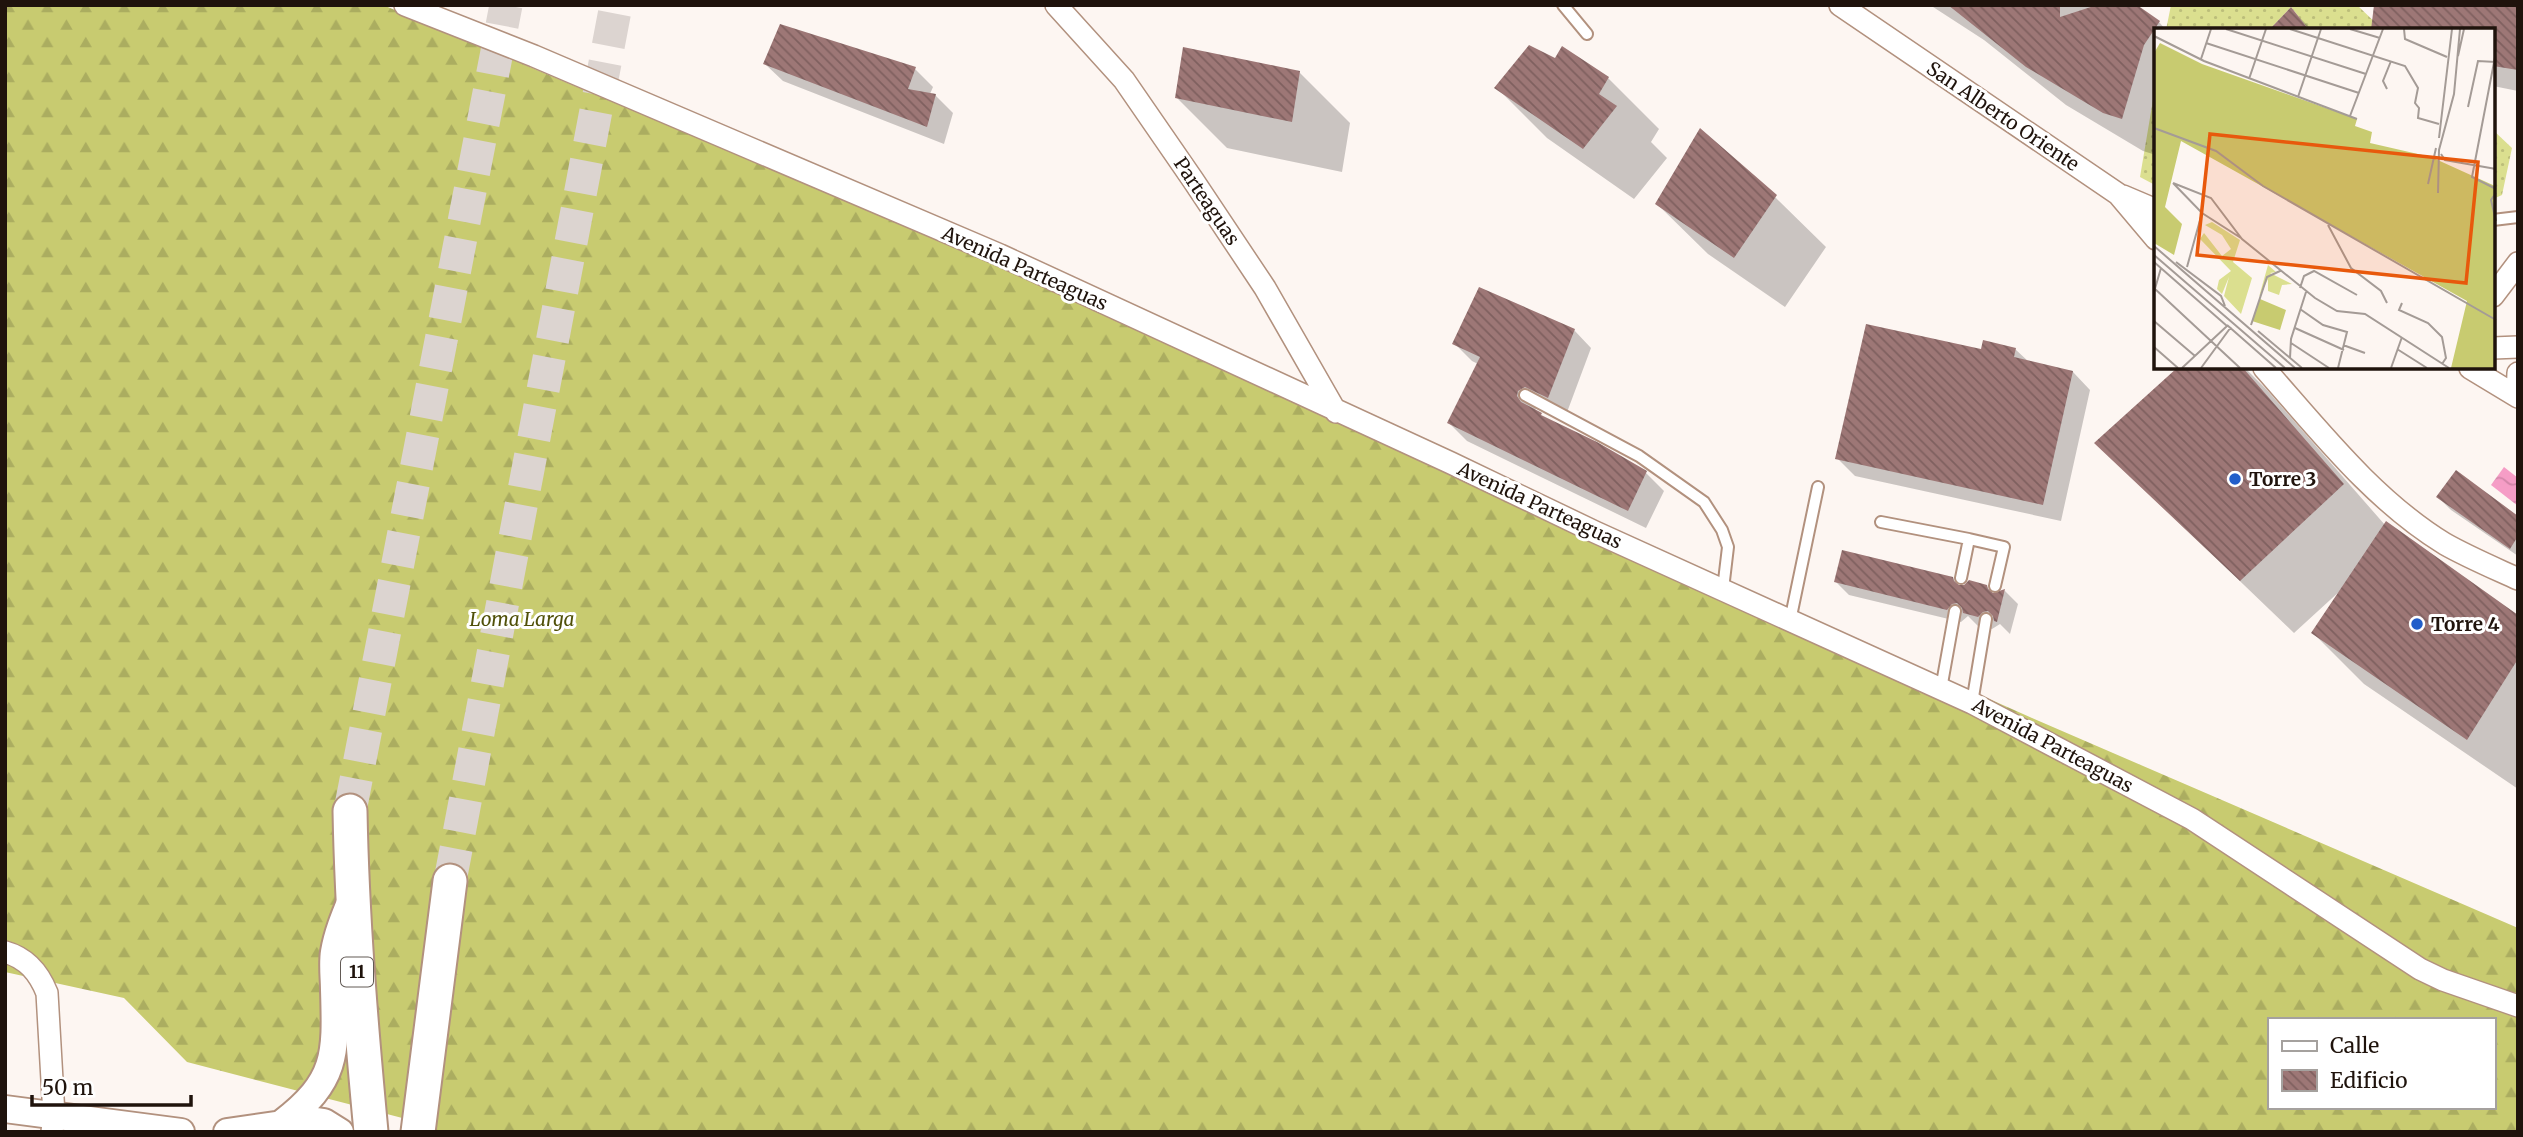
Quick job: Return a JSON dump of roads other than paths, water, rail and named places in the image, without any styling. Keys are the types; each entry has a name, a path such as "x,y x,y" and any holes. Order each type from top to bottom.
{"main road":[{"name":"11","path":"350,811 352,899 360,1024 371,1132"},
{"path":"418,1132 450,881"}],"street":[{"name":"Avenida Parteaguas","path":"405,5 534,56 1000,255 1972,703 2192,819 2420,969 2443,980 2518,1006"},
{"name":"Parteaguas","path":"1055,5 1124,80 1265,288 1336,412"},
{"name":"San Alberto Oriente","path":"1840,5 2118,194 2154,238"},
{"path":"2118,194 2154,210"},
{"path":"2495,292 2518,263"},
{"path":"2495,348 2518,347"},
{"path":"2265,369 2355,471 2407,517 2444,543 2518,579"},
{"path":"2472,369 2517,397 2518,373"},
{"path":"282,1123 314,1095 325,1080 332,1060 335,1040 333,955 339,930 352,899"},
{"path":"5,952 17,955 32,967 42,980 47,993 53,1123"},
{"path":"5,1109 53,1123 181,1132"},
{"path":"227,1132 310,1120 324,1122 340,1132"}],"lane":[{"path":"1563,5 1587,34"},
{"path":"2495,220 2518,217"},
{"path":"1525,395 1639,456 1704,502 1722,530 1728,547 1723,589"},
{"path":"1790,621 1818,487"},
{"path":"1881,522 2004,547 1994,586"},
{"path":"1961,578 1969,539"},
{"path":"1941,689 1955,611"},
{"path":"1972,703 1986,619"}],"water":[{"path":"2504,467 2518,478 2518,506 2491,485"}],"tunnel":[{"path":"350,811 506,5"},
{"path":"450,881 616,5"}],"place":[{"name":"Torre 3","path":"2235,479"},
{"name":"Torre 4","path":"2417,624"}],"park label":[{"name":"Loma Larga","path":"522,619"}]}
